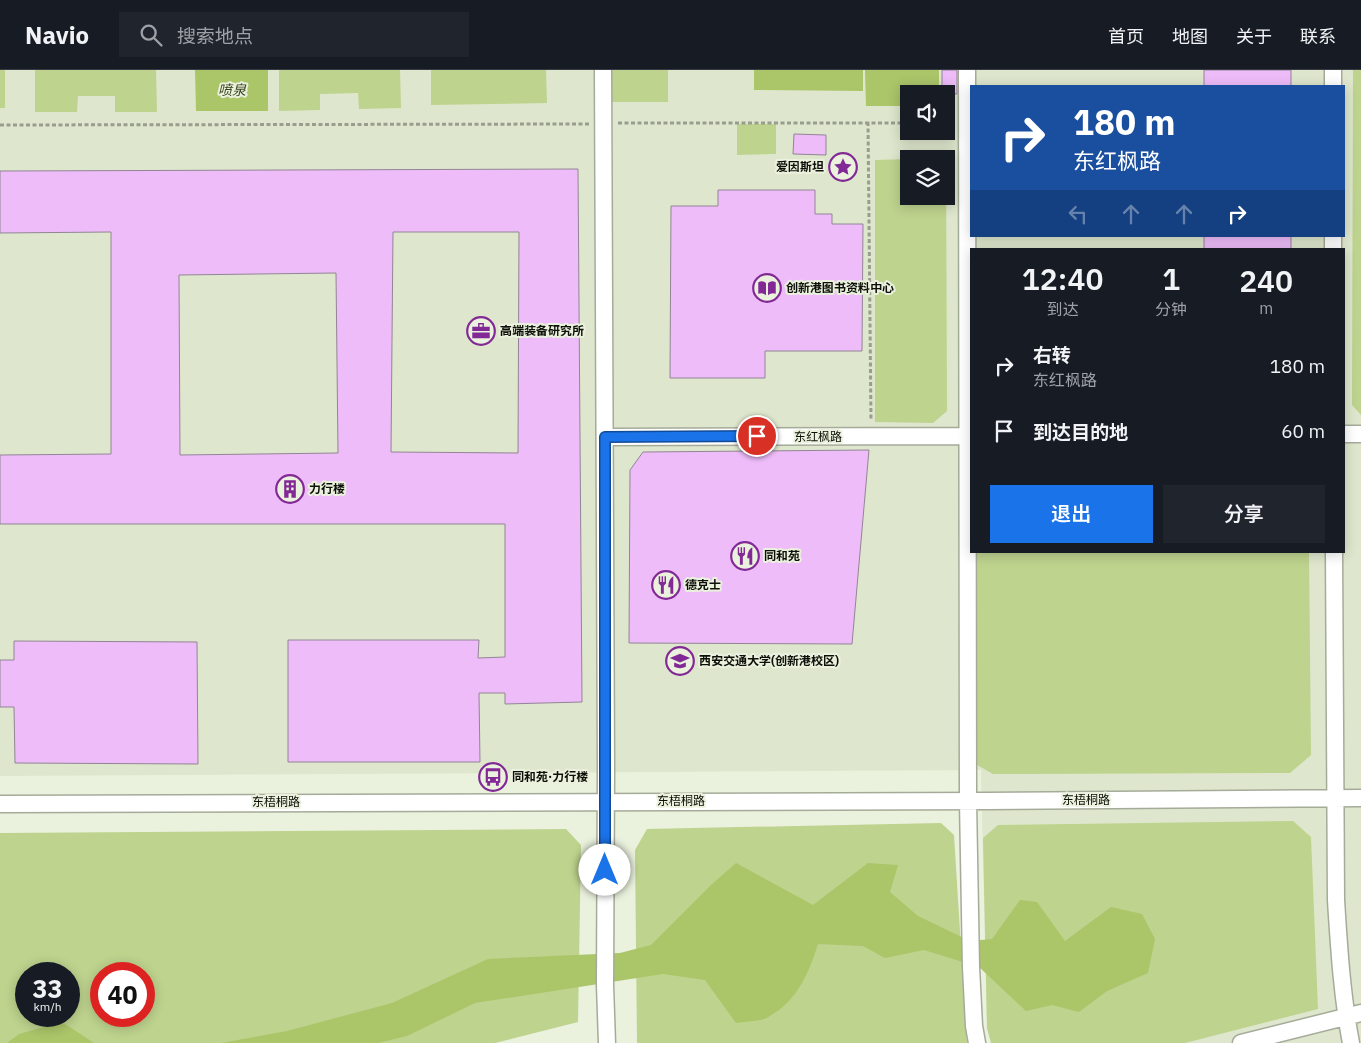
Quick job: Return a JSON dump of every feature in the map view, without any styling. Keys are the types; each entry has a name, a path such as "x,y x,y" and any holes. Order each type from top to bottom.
{"street":[{"path":"603,70 605,985 607,1043"},
{"path":"967,70 970,436 968,801 971,967 974,1026 978,1043"},
{"path":"1333,70 1333,85"},
{"path":"1345,434 1361,434"},
{"name":"东红枫路","path":"605,437 970,436"},
{"path":"1334,553 1336,900 1339,956 1353,1015 1351,1043"},
{"name":"东梧桐路","path":"0,804 1361,798"},
{"path":"1241,1043 1353,1015"}],"path":[{"path":"868,122 871,436"},
{"path":"0,125 900,123"}],"shaded area":[{"name":"西安交通大学(创新港校区)","path":"0,70 1361,70 1361,1043 991,1043 987,1028 981,770 0,776"},
{"path":"0,70 5,70 5,108 0,108"},
{"path":"35,70 156,70 157,112 115,112 115,96 78,96 77,112 35,112"},
{"path":"279,70 400,70 401,108 359,109 358,93 320,94 320,110 279,111"},
{"path":"431,70 546,70 547,103 431,105"},
{"path":"607,70 668,70 668,102 606,102"},
{"path":"1353,70 1361,70 1361,415 1352,405"},
{"path":"737,124 776,124 776,154 737,155"},
{"path":"900,159 900,205 946,205 947,411 933,423 875,422 875,160"},
{"path":"977,553 1309,553 1311,755 1290,773 993,774 977,765"},
{"path":"1293,821 1311,837 1318,1009 1185,1043 991,1043 987,1028 983,838 998,825"},
{"path":"941,823 954,835 967,1043 637,1043 635,850 647,829"},
{"path":"566,829 581,845 578,1022 495,1043 0,1043 0,833"}],"water":[{"name":"喷泉","path":"195,70 268,70 268,111 196,111"},
{"path":"754,70 863,70 863,91 754,90"},
{"path":"865,70 939,70 939,85 900,85 900,106 866,106"},
{"path":"736,863 813,905 868,863 898,865 890,892 918,916 970,941 992,939 1020,900 1037,902 1065,941 1111,907 1142,914 1155,939 1148,973 1107,991 1079,1012 1052,1005 1026,1011 979,967 924,950 885,958 863,946 818,944 811,965 795,994 780,1009 767,1018 758,1020 736,1023 705,980 663,974 475,1003 407,1036 378,1043 221,1043 287,1031 392,1003 488,959 620,953 651,945 711,885"},
{"path":"44,1027 70,1027 94,1043 7,1043 19,1034"}],"building":[{"path":"942,70 957,70 957,94 955,94 955,85 942,85"},
{"path":"1204,70 1291,70 1291,85 1204,85"},
{"path":"794,134 826,135 826,155 793,154"},
{"name":"力行楼","path":"578,169 582,702 505,704 505,693 479,693 480,762 288,762 288,640 479,640 478,658 505,657 505,524 0,524 0,455 111,454 111,232 0,233 0,171","holes":["393,232 519,232 518,453 391,452","336,273 338,453 180,455 179,275"]},
{"name":"创新港图书资料中心","path":"718,190 815,190 815,214 832,214 832,224 863,224 862,351 765,351 765,378 670,378 671,206 718,206"},
{"path":"1204,237 1291,237 1291,248 1204,248"},
{"name":"同和苑","path":"869,450 852,644 629,643 630,470 643,452"},
{"path":"14,641 197,642 198,764 15,763 14,707 0,707 0,660 14,660"}],"place":[{"name":"爱因斯坦","path":"843,167"},
{"name":"创新港图书资料中心","path":"767,288"},
{"name":"高端装备研究所","path":"481,331"},
{"name":"力行楼","path":"290,489"},
{"name":"同和苑","path":"745,556"},
{"name":"德克士","path":"666,585"},
{"name":"西安交通大学(创新港校区)","path":"680,661"},
{"name":"同和苑·力行楼","path":"493,777"}],"route":[{"path":"605,870 605,437 757,436"}]}
